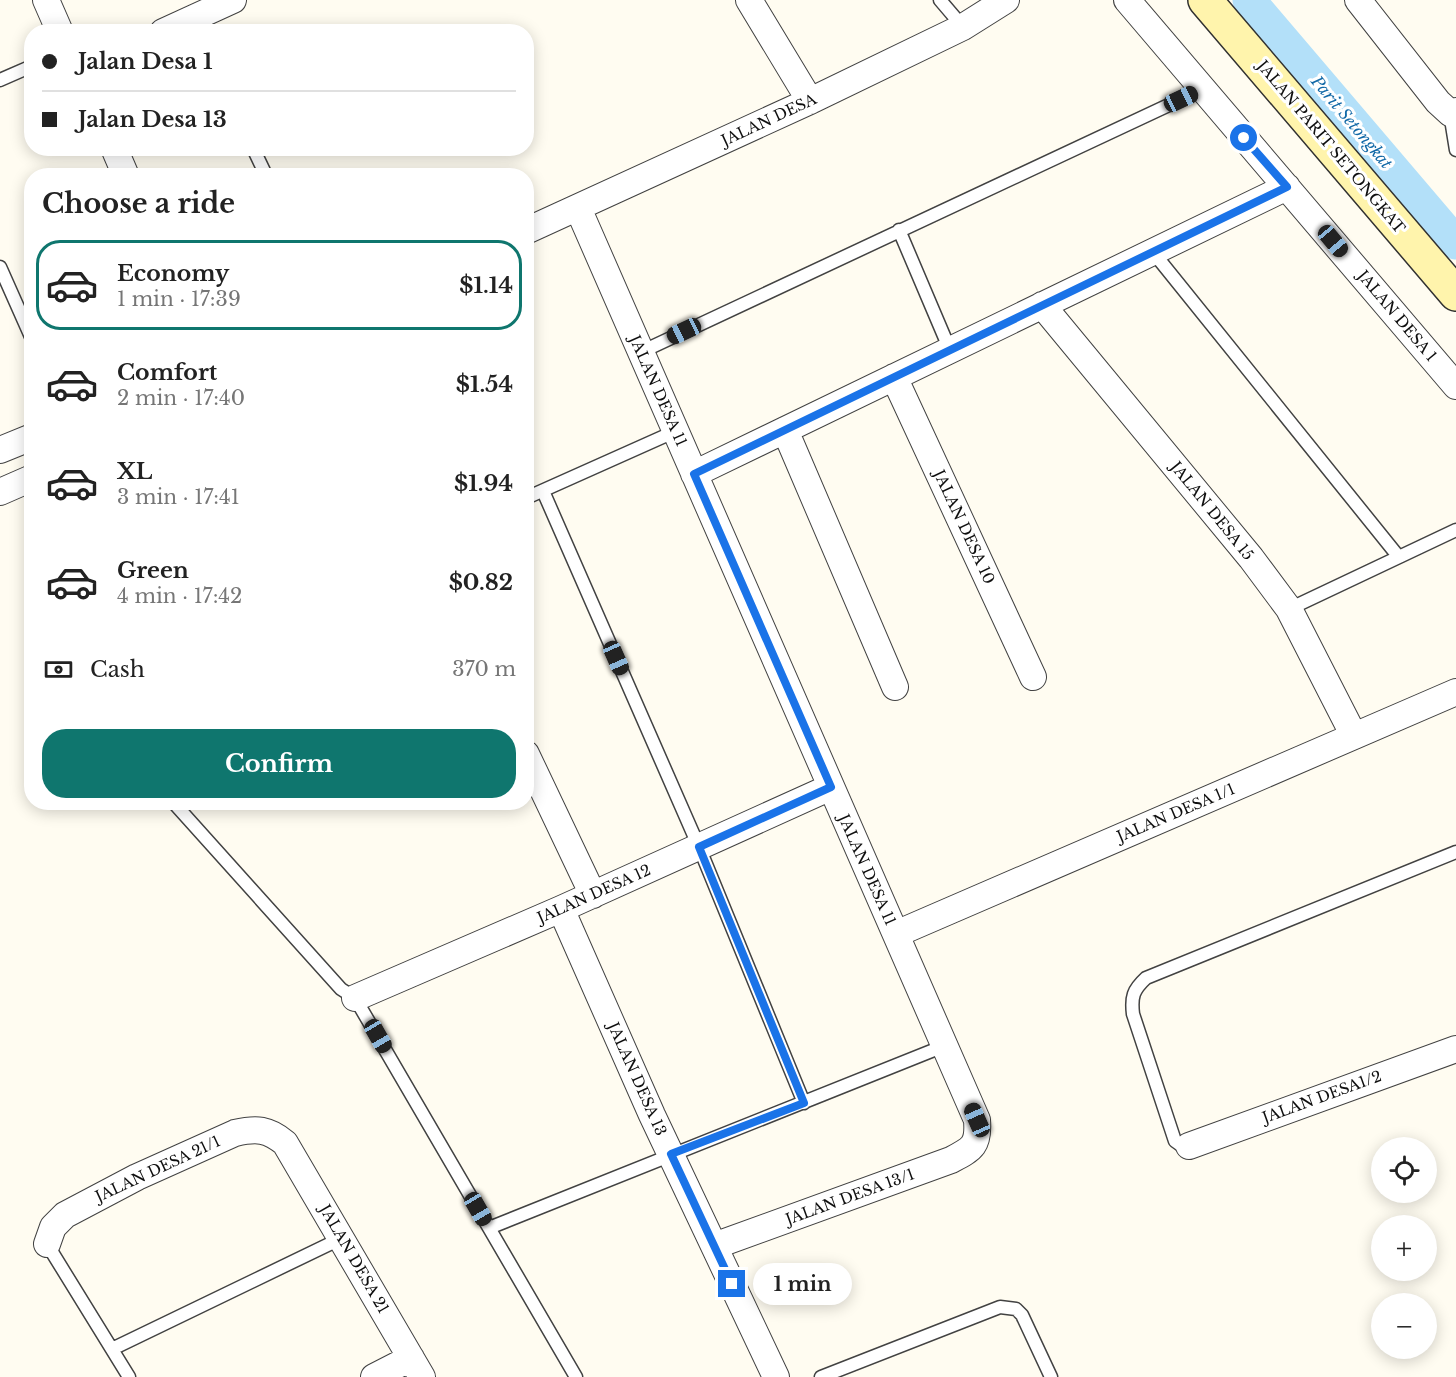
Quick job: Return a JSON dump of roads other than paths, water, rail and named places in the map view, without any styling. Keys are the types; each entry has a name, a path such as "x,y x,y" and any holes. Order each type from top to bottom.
{"street":[{"path":"46,0 56,24"},
{"path":"197,24 233,0"},
{"path":"749,0 810,101"},
{"name":"JALAN DESA","path":"534,227 810,101 963,27 1006,0"},
{"name":"JALAN DESA 1","path":"1127,0 1456,386"},
{"name":"JALAN PARIT SETONGKAT","path":"1206,0 1456,294"},
{"path":"1358,0 1438,102 1453,112"},
{"path":"694,474 1287,187"},
{"name":"JALAN DESA 11","path":"578,208 977,1120 978,1137"},
{"name":"JALAN DESA 15","path":"1042,305 1251,558 1289,609 1354,736"},
{"name":"JALAN DESA 10","path":"894,377 1033,677"},
{"path":"785,430 895,687"},
{"path":"0,450 24,440"},
{"path":"0,492 24,482"},
{"name":"JALAN DESA 1/1","path":"896,934 1456,692"},
{"path":"534,771 593,895"},
{"name":"JALAN DESA 12","path":"355,998 593,895 831,787"},
{"name":"JALAN DESA 13","path":"561,909 671,1154 776,1377"},
{"name":"JALAN DESA1/2","path":"1189,1146 1456,1049"},
{"name":"JALAN DESA 21/1","path":"47,1244 53,1227 65,1215 137,1177 235,1133 253,1129 270,1131 285,1143"},
{"name":"JALAN DESA 13/1","path":"714,1246 951,1160 970,1150 978,1137"},
{"name":"JALAN DESA 21","path":"285,1143 416,1368"},
{"path":"374,1377 416,1368"}],"lane":[{"path":"940,0 963,27"},
{"path":"0,80 24,70"},
{"path":"641,352 1203,89"},
{"path":"1453,112 1456,150"},
{"path":"899,230 950,350"},
{"path":"1153,252 1398,556"},
{"path":"0,267 24,321"},
{"path":"534,495 676,431"},
{"path":"543,491 699,847 804,1103"},
{"path":"1289,609 1456,530"},
{"path":"180,810 341,989 355,998 576,1377"},
{"path":"1189,1146 1182,1146 1175,1141 1133,1014 1131,999 1134,988 1146,978 1456,852"},
{"path":"489,1228 944,1046"},
{"path":"112,1348 342,1238"},
{"path":"47,1244 129,1377"},
{"path":"821,1377 1000,1307 1016,1309 1022,1315 1051,1377"}],"waterway":[{"name":"Parit Setongkat","path":"1249,0 1456,243"}]}
